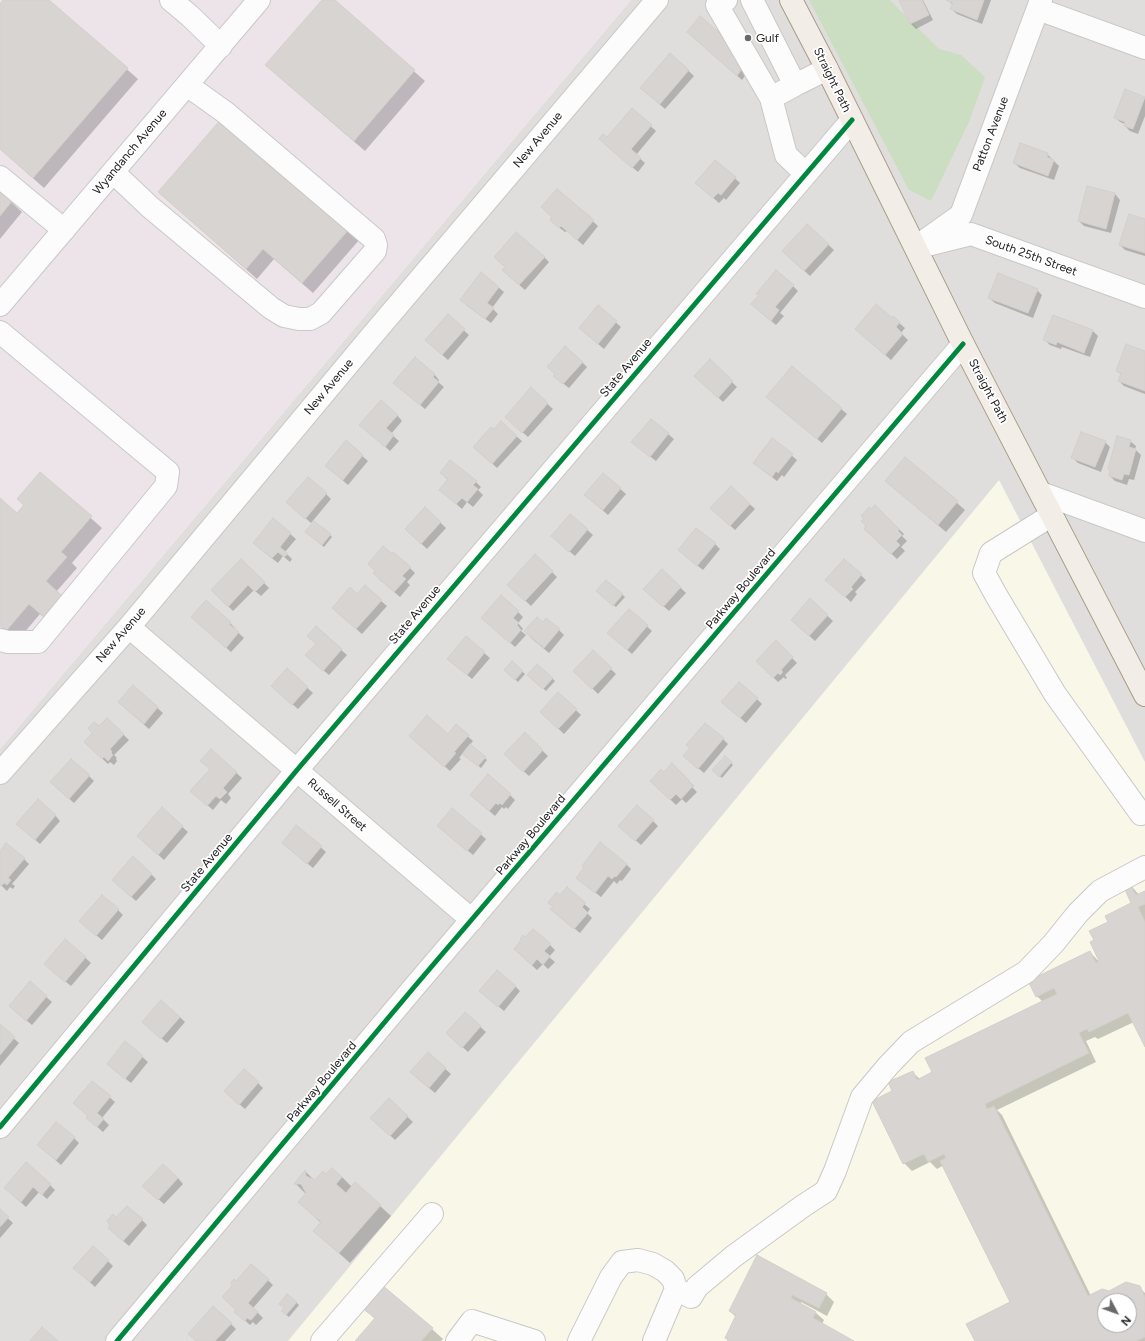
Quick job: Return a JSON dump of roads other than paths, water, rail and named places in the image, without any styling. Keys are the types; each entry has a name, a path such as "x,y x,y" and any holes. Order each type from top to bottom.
{"main road":[{"name":"Straight Path","path":"791,0 827,69 963,344 1145,695"}],"street":[{"path":"171,0 221,46"},
{"name":"Wyandanch Avenue","path":"0,305 259,0"},
{"name":"New Avenue","path":"0,773 129,627 375,332 657,0"},
{"path":"726,0 717,5 771,98 786,155 805,174"},
{"path":"752,0 795,85"},
{"path":"1040,5 1145,48"},
{"name":"Patton Avenue","path":"916,248 961,215 1040,5"},
{"path":"741,46 768,32"},
{"path":"771,98 827,69"},
{"path":"113,172 150,207 252,293 284,316 299,319 310,319 320,313 375,251 376,245 374,239 226,113 186,85"},
{"name":"State Avenue","path":"0,1127 297,770 852,120"},
{"path":"0,177 64,230"},
{"name":"South 25th Street","path":"916,248 971,234 1145,297"},
{"path":"0,332 168,472 166,486 38,642 8,642 0,640"},
{"name":"Parkway Boulevard","path":"117,1341 472,920 963,344"},
{"path":"1040,493 1145,531"},
{"path":"1052,515 991,553 984,573 1055,694 1141,814 1145,814"},
{"name":"Russell Street","path":"129,627 472,920"},
{"path":"676,1289 691,1297 697,1287 734,1256 826,1191 835,1171 862,1097 911,1042 1026,972 1053,944 1078,913 1100,891 1145,868"},
{"path":"322,1341 432,1214"},
{"path":"579,1341 611,1277 622,1262 638,1260 653,1264 665,1271 673,1279 676,1289 654,1341"},
{"path":"457,1341 472,1321 495,1335 534,1341"}],"place":[{"name":"Gulf","path":"748,38"}]}
